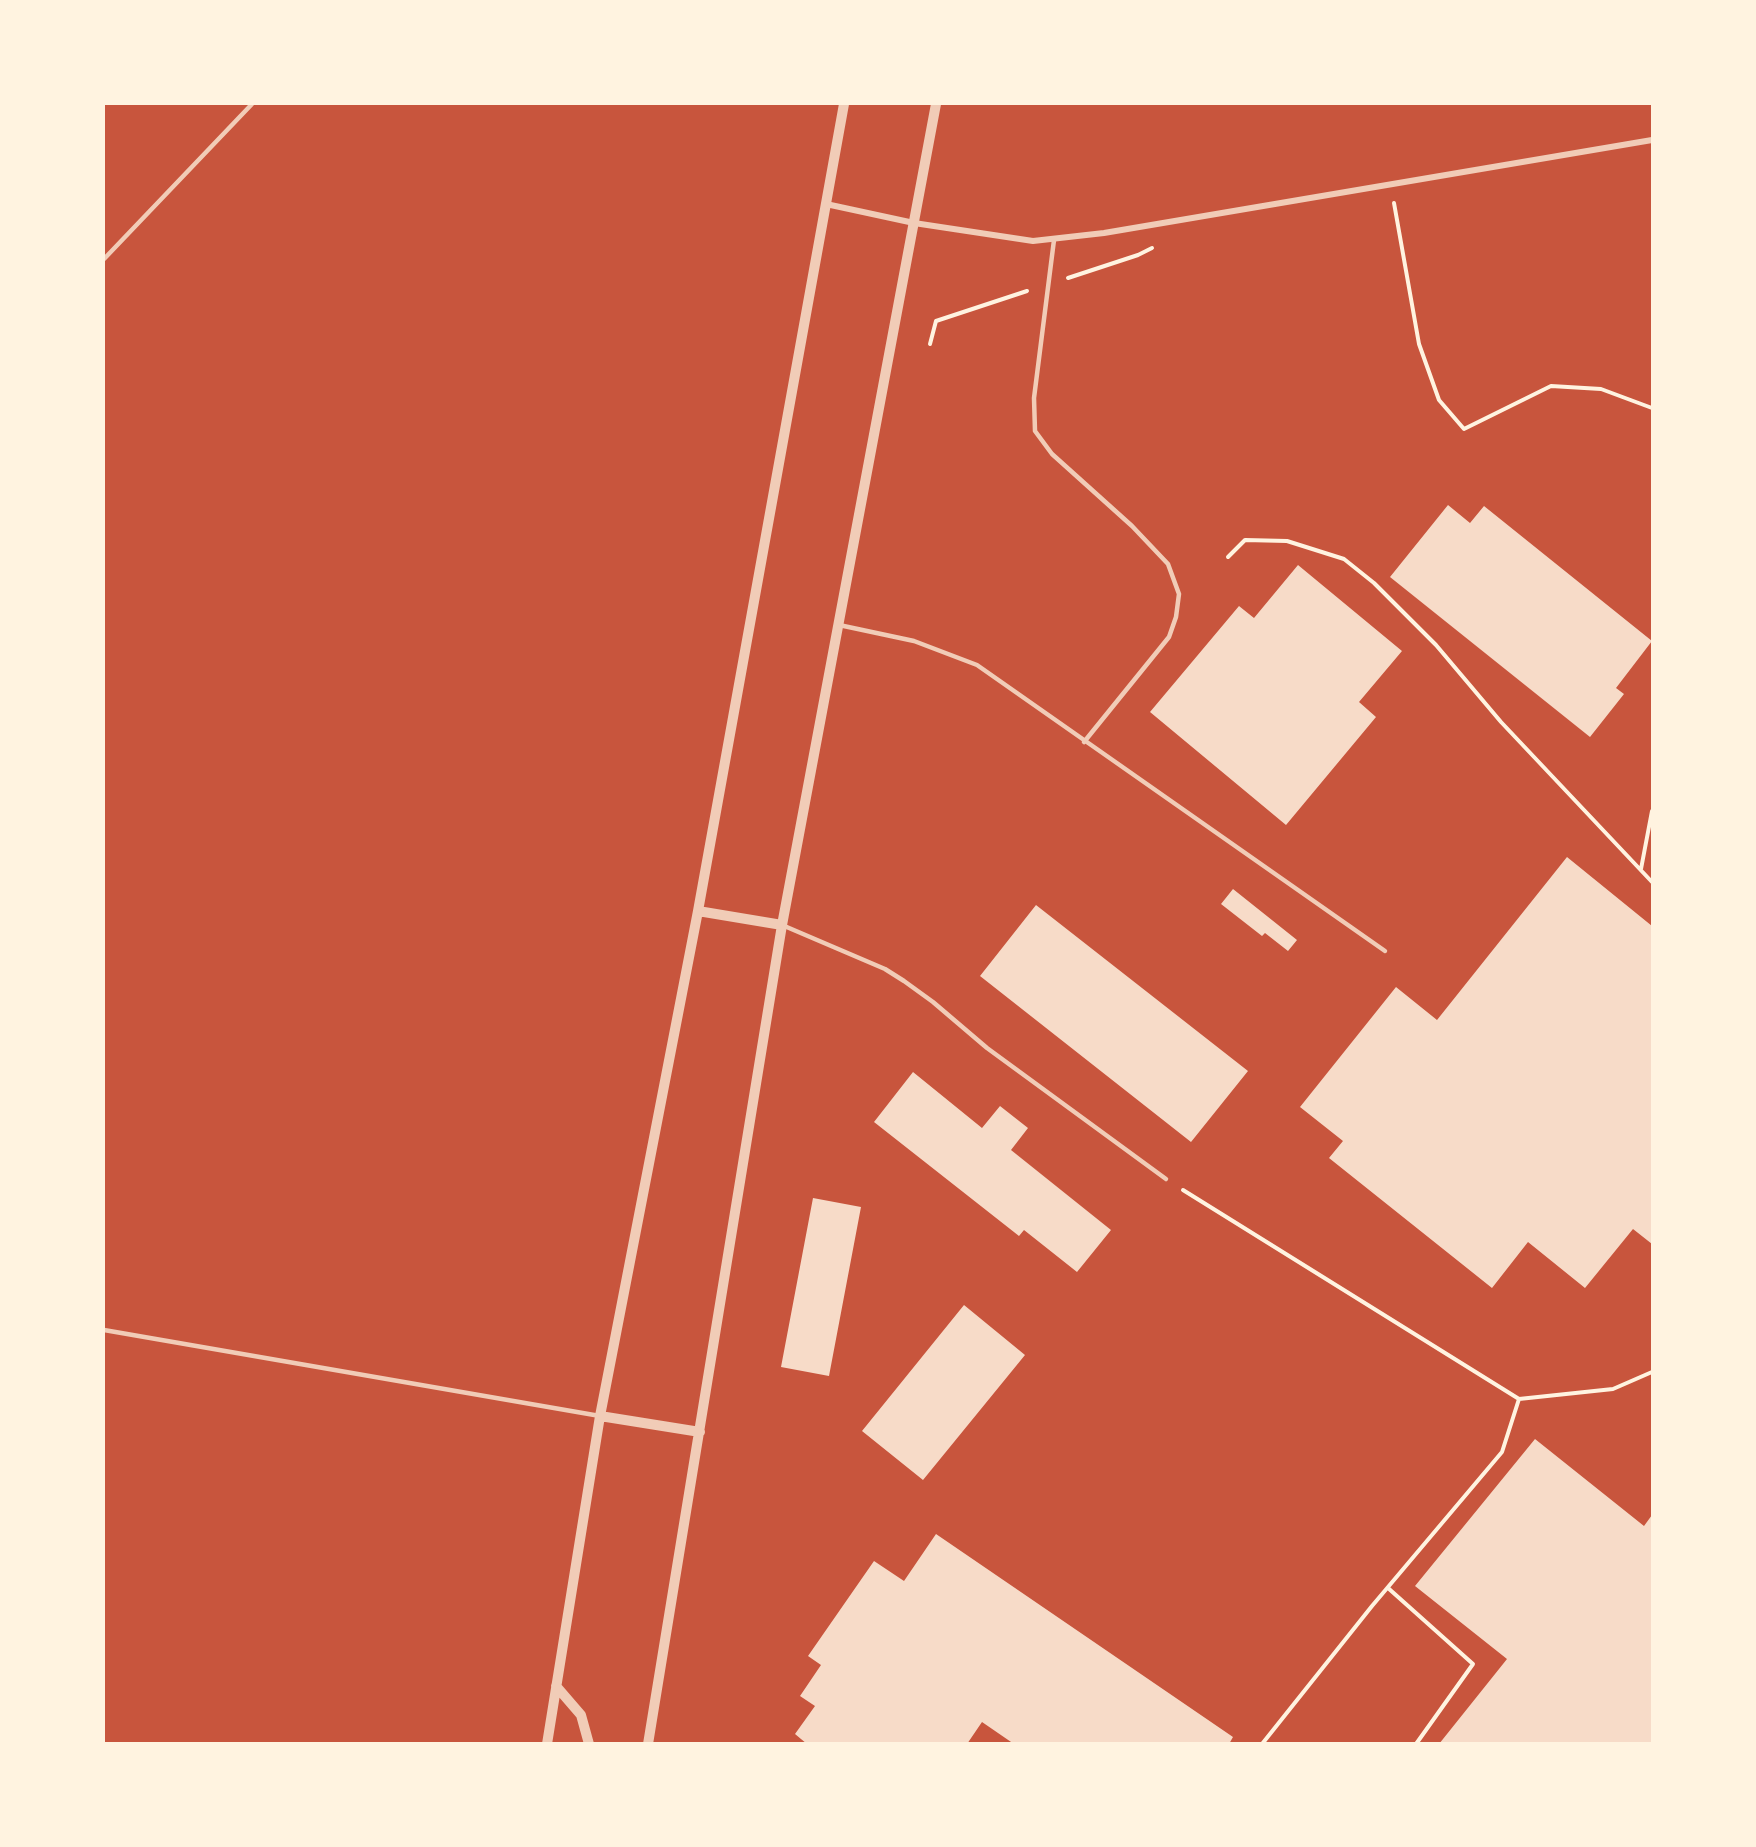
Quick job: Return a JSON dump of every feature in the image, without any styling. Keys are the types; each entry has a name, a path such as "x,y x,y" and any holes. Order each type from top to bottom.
{"street":[{"path":"547,1743 600,1416 698,911 844,104"},
{"path":"648,1743 782,925 936,104"},
{"path":"826,204 914,223 1034,242 1104,233 1653,140"},
{"path":"698,911 782,925"},
{"path":"600,1416 700,1432"},
{"path":"556,1686 581,1715 589,1743"}],"lane":[{"path":"104,259 252,104"},
{"path":"1053,240 1034,398 1035,431 1052,454 1132,526 1168,564 1179,594 1176,617 1169,637 1084,742"},
{"path":"839,625 915,640 976,665 1385,951"},
{"path":"782,925 885,969 904,981 933,1002 987,1048 1166,1179"},
{"path":"104,1330 600,1416"}],"path":[{"path":"1390,184 1419,344 1439,400 1464,429 1551,386 1601,389 1653,408"},
{"path":"930,344 936,321 1138,255 1154,247"},
{"path":"1228,557 1245,540 1256,540 1287,541 1344,560 1374,583 1436,645 1501,722 1653,882"},
{"path":"1640,870 1653,811"},
{"path":"1166,1179 1519,1399 1613,1389 1653,1372"},
{"path":"1262,1743 1502,1452 1519,1399"},
{"path":"1388,1588 1473,1664 1416,1743"}],"building":[{"path":"1448,505 1470,523 1484,506 1652,641 1616,688 1624,694 1590,737 1390,577"},
{"path":"1298,565 1402,651 1359,702 1376,717 1286,825 1150,712 1239,606 1254,618"},
{"path":"1567,857 1652,926 1652,1244 1633,1229 1585,1288 1528,1242 1492,1288 1329,1158 1343,1141 1300,1107 1396,987 1437,1020"},
{"path":"1233,889 1297,940 1288,951 1265,933 1262,936 1221,904"},
{"path":"1036,905 1248,1071 1191,1142 980,976"},
{"path":"913,1072 982,1128 1000,1106 1028,1128 1011,1150 1111,1230 1077,1272 1024,1230 1019,1236 874,1122"},
{"path":"813,1198 861,1207 829,1376 781,1367"},
{"path":"964,1305 1025,1355 923,1480 862,1431"},
{"path":"1535,1439 1644,1526 1652,1515 1652,1744 1439,1744 1507,1659 1415,1586"},
{"path":"936,1534 1233,1737 1229,1744 1014,1744 982,1722 967,1744 807,1744 795,1734 815,1706 800,1696 821,1665 808,1656 874,1561 904,1581"}]}
